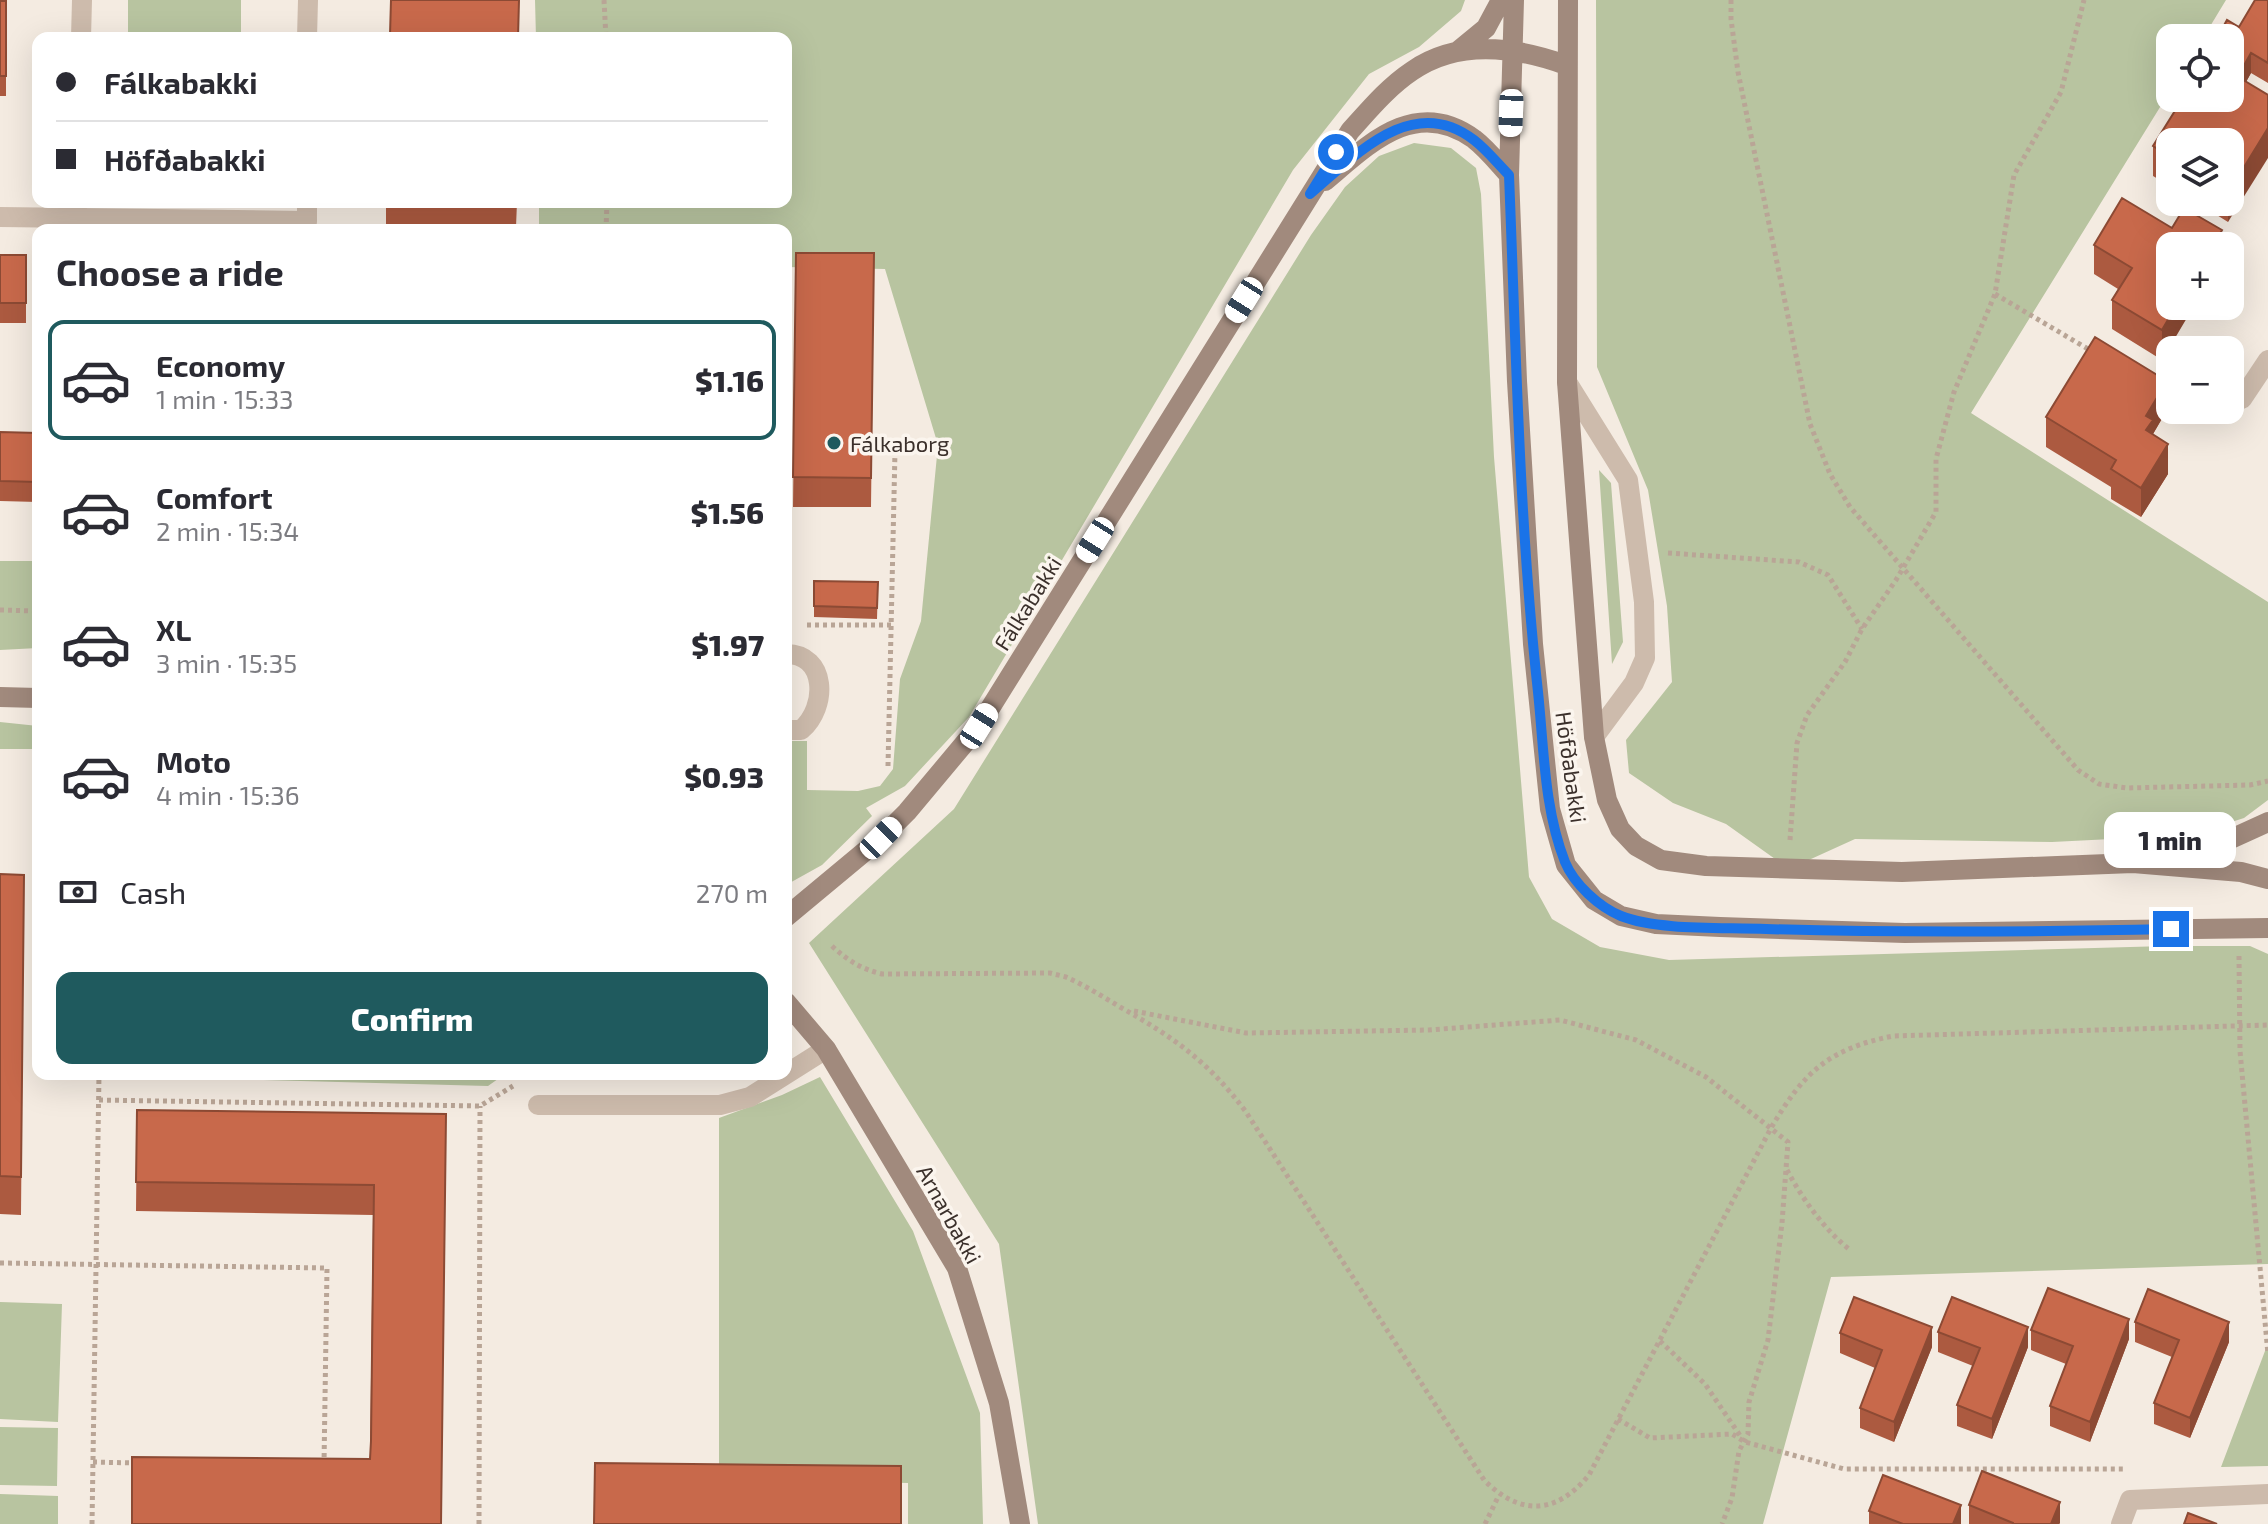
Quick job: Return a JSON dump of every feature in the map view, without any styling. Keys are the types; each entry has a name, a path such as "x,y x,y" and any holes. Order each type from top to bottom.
{"main road":[{"path":"1458,52 1486,28 1501,0"},
{"name":"Höfðabakki","path":"1514,0 1509,175 1517,381 1532,629 1550,809 1566,865 1594,900 1621,916 1656,924 1720,927 1905,933 2268,928"},
{"name":"Höfðabakki","path":"1568,0 1567,382 1594,737 1607,800 1620,829 1636,846 1661,860 1706,866 1902,872 2133,863 2241,872 2268,879"},
{"name":"Fálkabakki","path":"792,912 881,838 907,812 979,726 1350,131 1384,93 1413,70 1458,52 1514,50 1566,65"},
{"name":"Fálkabakki","path":"1310,194 1374,140 1401,126 1430,124 1454,128 1474,140 1509,175"},
{"path":"0,697 32,698"},
{"path":"2133,863 2211,848 2268,822"},
{"name":"Arnarbakki","path":"792,1009 826,1049 957,1268 999,1403 1020,1524"}],"street":[{"path":"81,32 82,0"},
{"path":"307,32 308,0"},
{"path":"286,224 307,212"},
{"path":"0,217 236,224"},
{"path":"2244,396 2268,360"},
{"path":"1567,382 1628,480 1639,552 1645,658 1634,683 1594,737"},
{"path":"792,654 805,660 818,679 821,690 820,702 810,722 801,730 792,730"},
{"path":"792,1070 826,1049"},
{"path":"538,1105 720,1105 750,1097 777,1080"},
{"path":"2121,1524 2130,1500 2268,1494"}],"path":[{"path":"604,0 606,32"},
{"path":"1731,0 1738,72 1810,424 1830,474 1843,496 1902,569 2078,770 2099,784 2127,788 2250,785 2268,781"},
{"path":"1789,869 1797,743 1807,715 1845,662 1862,629 1936,512 1936,459 1954,392 1995,294 2014,175 2061,92 2084,0"},
{"path":"1995,294 2102,358"},
{"path":"888,766 895,451"},
{"path":"1639,552 1799,562 1828,575 1862,629"},
{"path":"0,610 32,611"},
{"path":"801,625 891,625"},
{"path":"2240,929 2240,1051 2268,1354"},
{"path":"832,946 848,960 882,974 1050,973 1066,977 1154,1025 1184,1046 1235,1097 1484,1480 1499,1495 1517,1504 1538,1506 1558,1502 1575,1492 1589,1475 1771,1128 1787,1101 1820,1065 1862,1042 1893,1036 2268,1025"},
{"path":"1125,1010 1246,1033 1429,1030 1560,1020 1636,1040 1706,1077 1788,1142 1768,1340 1749,1402 1745,1442 1739,1451 1732,1498 1722,1524"},
{"path":"92,1524 99,1080"},
{"path":"99,1100 480,1106 479,1524"},
{"path":"1786,1170 1808,1204 1850,1250"},
{"path":"0,1263 327,1268 324,1465 309,1465"},
{"path":"1660,1341 1705,1384 1745,1442"},
{"path":"1618,1419 1650,1438 1732,1434 1745,1442 1844,1469 2135,1469 2159,1498"},
{"path":"93,1462 139,1463"},
{"path":"1485,1524 1499,1495"}],"green space":[{"path":"128,0 241,0 241,32 128,32"},
{"path":"535,0 1465,0 1461,11 1419,47 1369,74 1293,170 969,717 905,786 866,808 872,816 822,865 792,882 792,741 807,741 807,790 858,791 880,786 893,769 900,679 921,621 938,445 885,269 792,267 792,224 539,224 539,208 792,208 792,32 536,32"},
{"path":"1596,0 2226,0 2211,24 2156,24 2157,112 1971,413 2268,602 2268,800 2244,818 2191,835 2052,842 1855,839 1789,869 1726,824 1673,803 1629,773 1626,740 1672,682 1667,606 1648,490 1597,367"},
{"path":"1414,143 1451,148 1476,168 1481,194 1494,457 1529,877 1552,919 1600,947 1669,960 2166,946 2250,946 2268,954 2268,1264 1831,1277 1763,1524 1038,1524 999,1244 809,943 954,809 1311,235 1345,187 1379,156"},
{"path":"1599,470 1611,483 1623,642 1612,664"},
{"path":"0,561 32,561 32,648 0,650"},
{"path":"0,722 32,725 32,749 0,749"},
{"path":"820,1077 913,1231 980,1413 983,1524 908,1524 908,1483 719,1479 719,1118"},
{"path":"259,1080 496,1080 488,1086"},
{"path":"0,1302 62,1304 58,1422 0,1419"},
{"path":"2268,1347 2268,1466 2221,1467 2265,1351"},
{"path":"0,1427 58,1428 57,1486 0,1485"},
{"path":"0,1494 58,1496 58,1524 0,1524"}],"building":[{"path":"391,0 519,0 518,32 390,32"},
{"path":"2255,0 2268,0 2268,63 2251,53 2244,65 2244,24 2241,24"},
{"path":"0,1 6,1 6,76 0,76"},
{"path":"2244,80 2268,95 2268,128 2244,167 2244,128 2164,128 2174,112 2244,112"},
{"path":"2122,198 2172,228 2179,216 2198,216 2222,230 2156,232 2156,320 2168,320 2162,330 2112,300 2132,268 2094,245"},
{"path":"796,253 874,253 871,478 793,477"},
{"path":"0,255 26,255 26,303 0,303"},
{"path":"2095,337 2156,374 2156,399 2146,416 2153,420 2146,430 2168,444 2141,488 2111,469 2116,460 2046,417"},
{"path":"0,432 32,433 32,482 0,481"},
{"path":"814,581 878,582 877,608 814,606"},
{"path":"0,874 24,875 21,1177 0,1176"},
{"path":"137,1110 446,1114 441,1524 132,1524 132,1457 370,1459 371,1441 374,1185 136,1182"},
{"path":"2048,1288 2129,1319 2090,1422 2050,1406 2073,1346 2031,1330"},
{"path":"2148,1289 2229,1322 2190,1418 2154,1403 2179,1340 2135,1322"},
{"path":"1854,1297 1932,1327 1894,1422 1860,1408 1882,1350 1840,1333"},
{"path":"1952,1297 2028,1327 1992,1419 1957,1405 1980,1348 1938,1332"},
{"path":"595,1463 901,1466 901,1524 594,1524"},
{"path":"1982,1471 2060,1502 2051,1524 2013,1524 1969,1505"},
{"path":"1883,1475 1961,1505 1953,1524 1903,1524 1869,1511"},
{"path":"2188,1513 2217,1524 2184,1524"}],"place":[{"name":"Fálkaborg","path":"834,443"}],"route":[{"path":"1336,152 1310,194 1374,140 1401,126 1430,124 1454,128 1474,140 1509,175 1517,381 1533,644 1550,809 1566,865 1594,900 1621,916 1656,924 1905,933 2171,929"}]}
